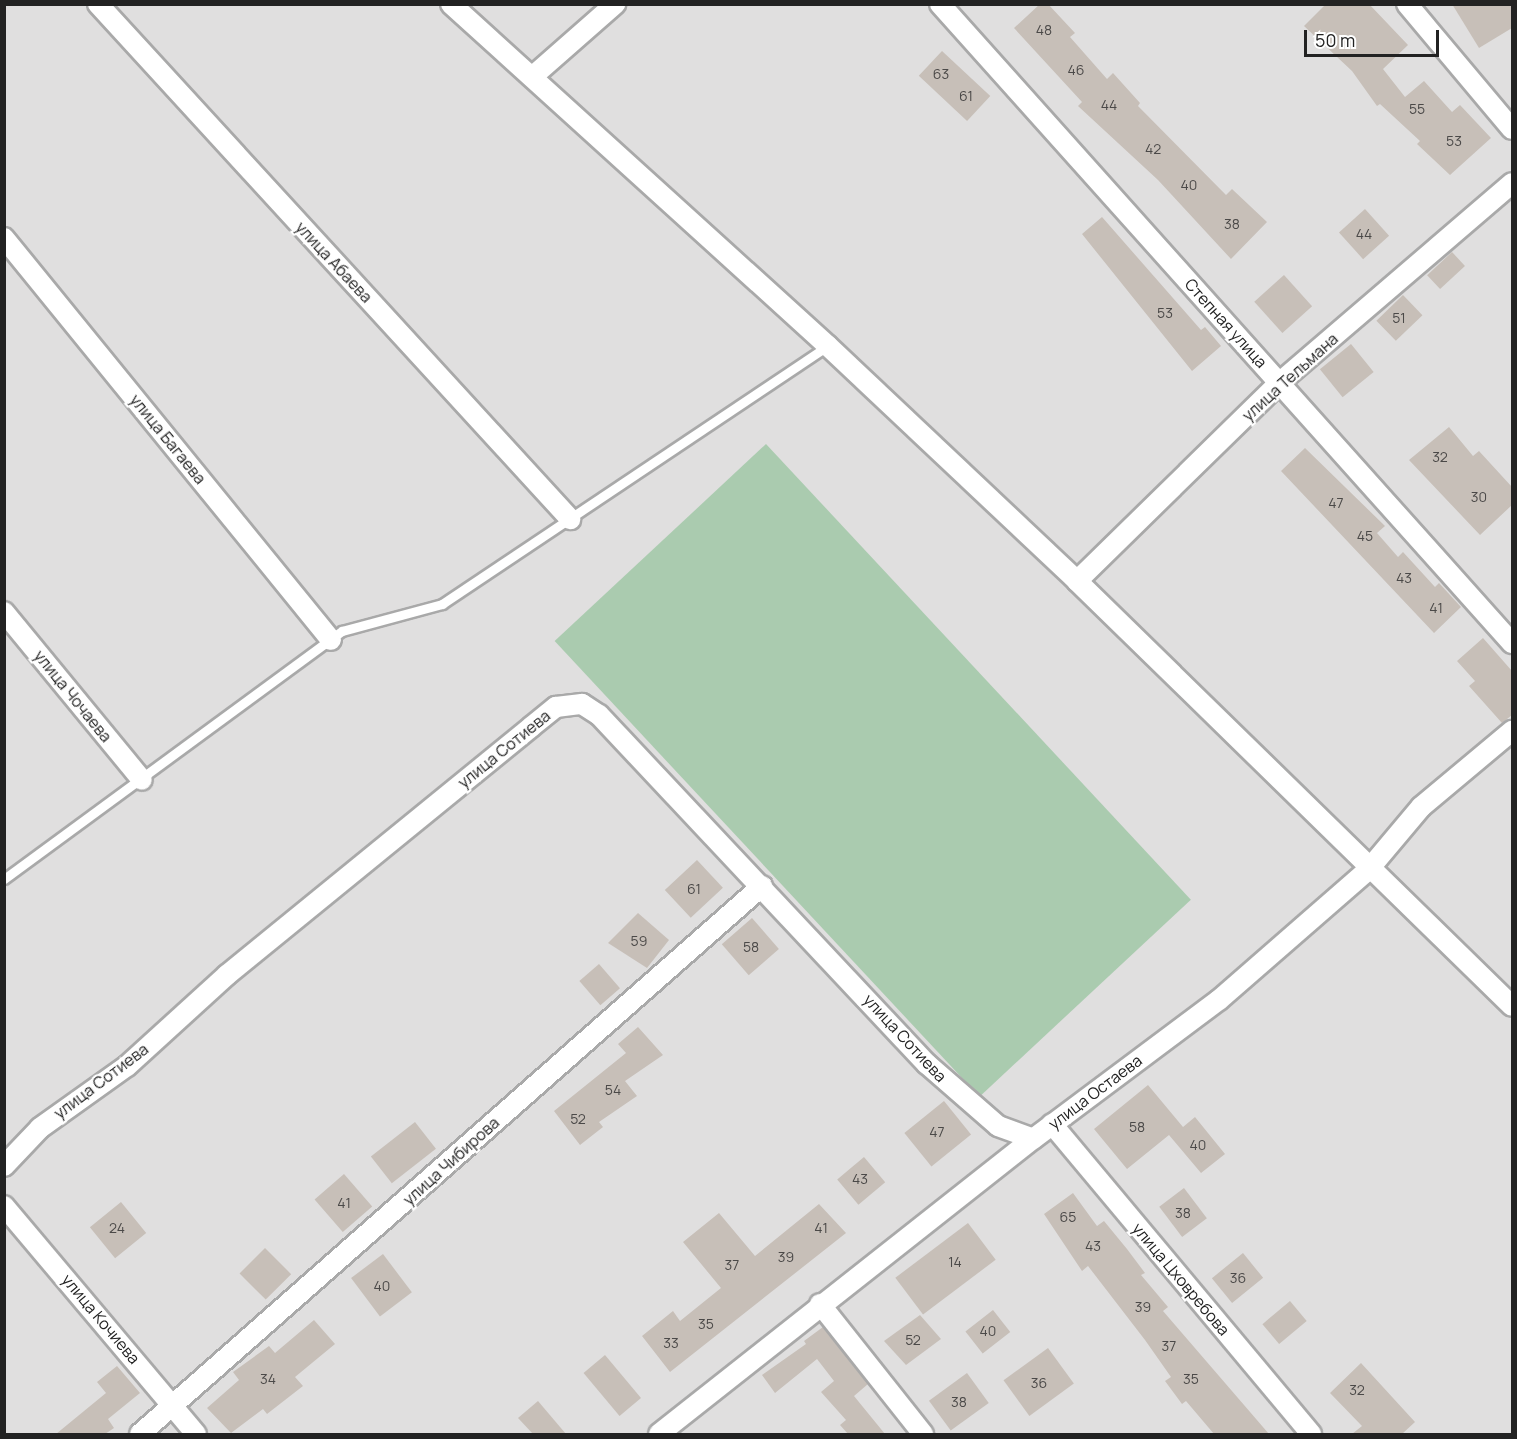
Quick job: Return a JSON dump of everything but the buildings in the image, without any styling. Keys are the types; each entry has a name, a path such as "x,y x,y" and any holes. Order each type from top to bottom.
{"street":[{"name":"улица Абаева","path":"98,4 570,519"},
{"path":"451,4 828,346 1077,581 1369,869 1390,885 1512,1006"},
{"path":"532,77 615,4"},
{"name":"Степная улица","path":"939,4 1512,643"},
{"path":"1407,4 1512,129"},
{"name":"улица Тельмана","path":"1077,581 1280,383 1512,183"},
{"name":"улица Багаева","path":"4,238 331,639"},
{"name":"улица Чочаева","path":"4,612 142,780"},
{"name":"улица Сотиева","path":"4,1166 40,1128 127,1066 227,975 556,707 582,704 599,715 966,1101 998,1126 1033,1139"},
{"name":"улица Остаева","path":"659,1434 820,1304 1052,1124 1219,1000 1369,869 1421,807 1512,731"},
{"name":"улица Чибирова","path":"140,1434 762,886"},
{"name":"улица Цховребова","path":"1052,1124 1311,1434"},
{"name":"улица Кочиева","path":"4,1206 196,1434"},
{"path":"820,1304 923,1434"}],"lane":[{"path":"4,879 142,780 342,631 442,604 828,346"}],"shaded area":[{"path":"5,5 1512,5 1512,1434 5,1434"}],"green space":[{"path":"766,444 1191,900 980,1097 555,641"}]}
